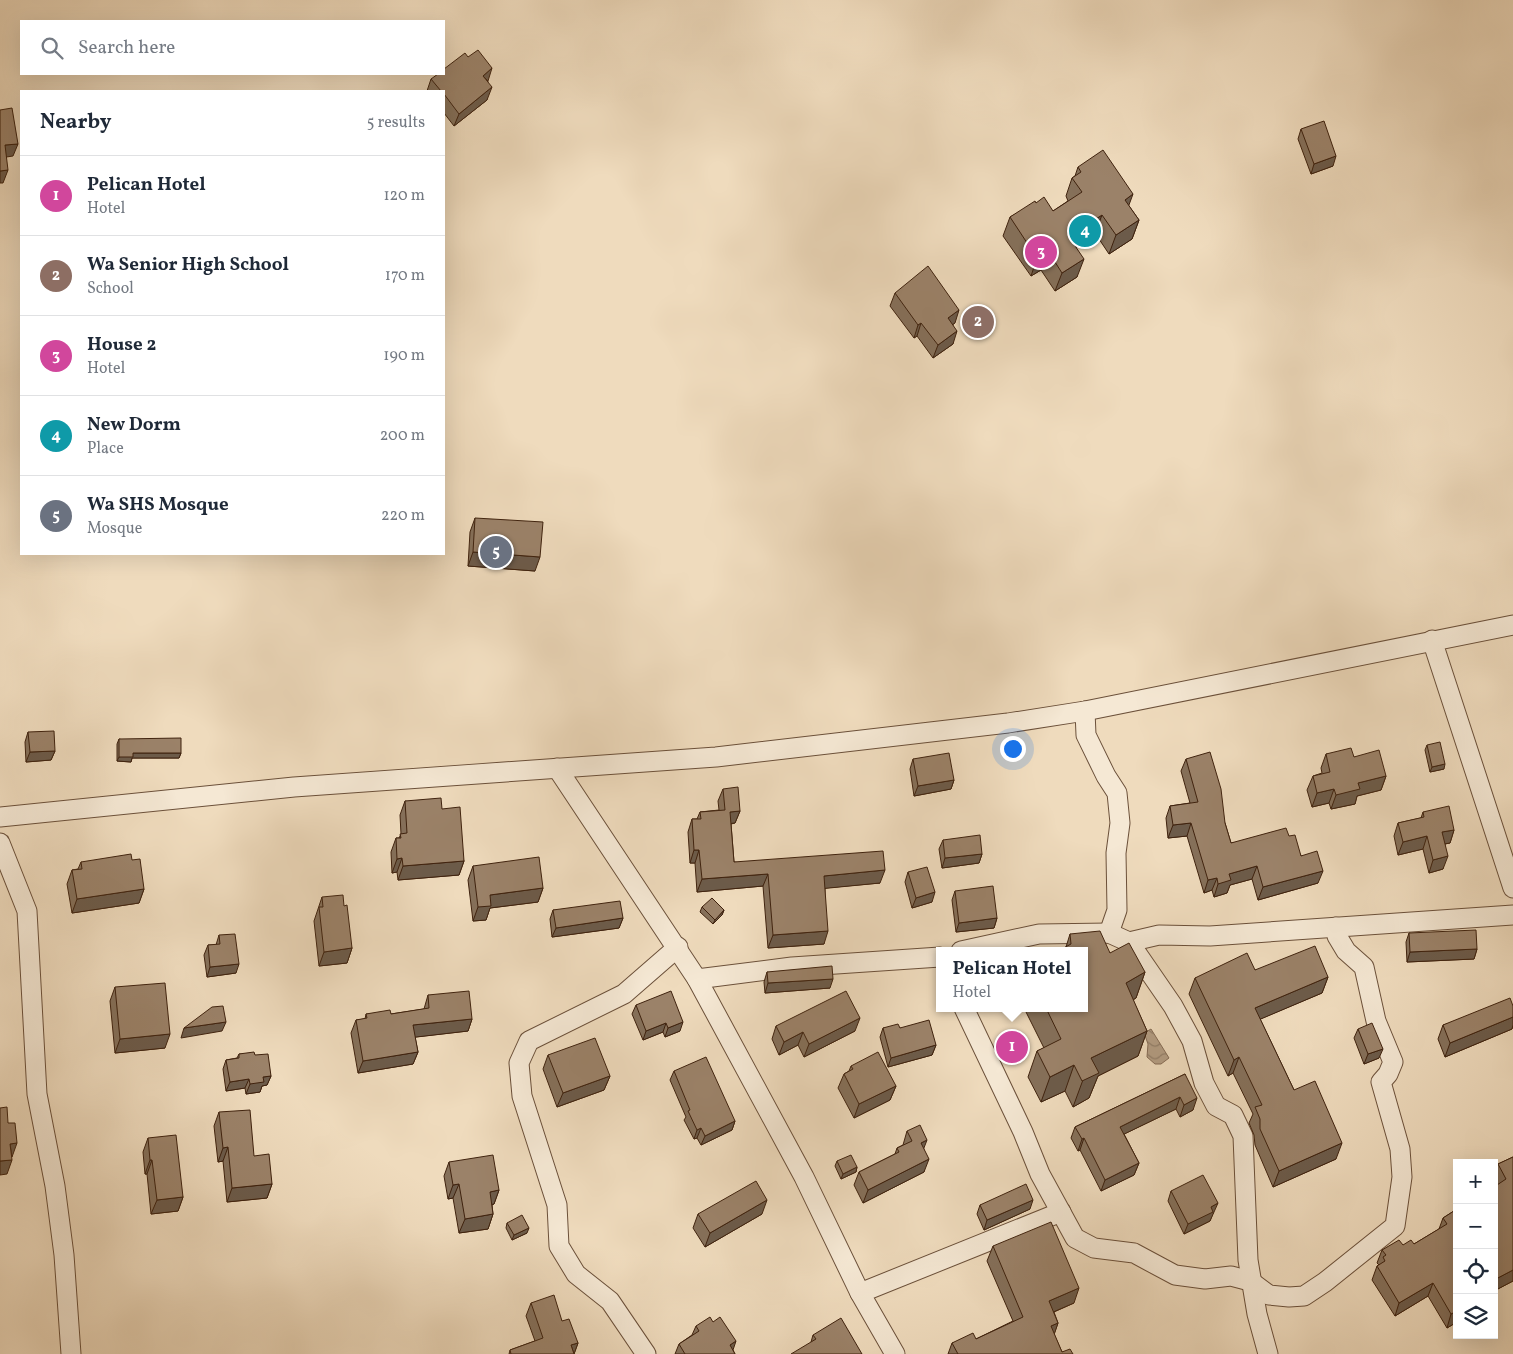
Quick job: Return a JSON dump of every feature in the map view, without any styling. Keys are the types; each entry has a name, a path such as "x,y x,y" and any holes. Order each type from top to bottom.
{"street":[{"path":"0,817 294,787 716,757 1008,723 1086,711 1513,624"},
{"path":"1432,640 1513,888"},
{"path":"1086,711 1086,735 1106,776 1117,793 1120,815 1116,862 1117,910 1108,933"},
{"path":"557,768 678,947 697,979 804,1177 860,1294 896,1354"},
{"path":"0,843 27,911 37,1094 55,1186 63,1245 71,1354"},
{"path":"1129,942 1159,935 1210,936 1513,915"},
{"path":"966,1012 1023,1132 1040,1174 1074,1238 1094,1248 1134,1253 1175,1275 1205,1279 1231,1276 1250,1281 1269,1295 1304,1296 1325,1282 1395,1226 1402,1177 1400,1149 1381,1082 1388,1074 1393,1062 1376,1021 1364,967 1346,951 1337,936 1336,927"},
{"path":"979,947 1039,934 1108,933 1129,942 1173,1006 1192,1041 1204,1082 1216,1106 1233,1115 1243,1136 1250,1281 1262,1340 1268,1354"},
{"path":"646,1354 610,1301 576,1274 559,1246 557,1205 522,1096 519,1063 529,1041 624,994 678,947"},
{"path":"697,979 792,966 936,957"},
{"path":"860,1294 1061,1212"}],"water":[{"path":"1151,1029 1169,1058 1161,1064 1155,1064 1147,1057 1148,1044 1144,1033"}],"building":[{"path":"478,50 492,68 483,76 492,87 459,114 445,95 445,90 440,90 431,79 437,75 445,75 445,68 465,53 468,57"},
{"path":"12,108 18,144 5,145 8,170 0,171 0,110"},
{"path":"1324,121 1336,156 1314,164 1301,129"},
{"path":"1103,150 1133,194 1125,200 1139,220 1116,235 1102,215 1069,237 1084,259 1062,273 1048,251 1037,258 1010,217 1044,197 1053,211 1082,192 1072,178 1081,172 1078,167"},
{"path":"928,266 959,310 948,318 957,331 938,345 921,323 918,325 895,293"},
{"path":"475,518 543,522 540,557 473,552"},
{"path":"54,731 55,751 30,752 28,732"},
{"path":"181,738 181,753 133,753 133,757 119,757 119,739"},
{"path":"1440,742 1445,764 1432,767 1427,745"},
{"path":"1351,748 1354,757 1379,750 1386,776 1358,783 1360,789 1336,795 1334,789 1317,793 1313,776 1330,772 1326,754"},
{"path":"1210,752 1221,789 1225,823 1231,843 1286,828 1289,836 1295,835 1301,856 1317,851 1323,871 1263,887 1257,866 1229,874 1231,880 1218,884 1217,878 1208,880 1191,823 1173,825 1170,806 1198,802 1186,759"},
{"path":"949,753 954,780 918,786 913,759"},
{"path":"738,787 740,811 730,812 734,862 883,851 885,870 824,876 828,931 773,935 768,874 702,879 699,850 694,850 692,819 701,819 700,812 725,810 723,789"},
{"path":"441,798 442,809 460,807 464,861 403,866 402,858 397,859 396,838 401,838 400,834 407,833 405,801"},
{"path":"1449,806 1454,830 1442,832 1448,856 1433,860 1427,836 1403,842 1398,823 1424,817 1423,812"},
{"path":"980,835 982,854 945,858 943,840"},
{"path":"131,854 132,860 140,859 144,889 77,899 72,870 82,869 81,862"},
{"path":"539,857 543,888 490,895 491,906 478,907 473,866"},
{"path":"927,867 935,892 916,898 908,872"},
{"path":"993,886 997,918 959,923 955,891"},
{"path":"343,895 344,906 347,905 352,948 324,952 319,907 323,907 322,897"},
{"path":"712,898 724,910 715,920 702,907"},
{"path":"620,901 623,918 556,928 553,910"},
{"path":"1476,930 1477,949 1410,952 1409,933"},
{"path":"1100,931 1110,953 1129,943 1145,972 1126,983 1147,1031 1091,1058 1099,1073 1082,1081 1074,1065 1050,1077 1037,1051 1061,1039 1048,1012 1088,1012 1088,947 1065,947 1071,944 1070,934"},
{"path":"235,934 239,964 210,967 208,945 220,944 219,935"},
{"path":"1315,946 1328,977 1255,1008 1294,1090 1315,1081 1342,1143 1279,1171 1260,1129 1260,1119 1255,1107 1262,1105 1239,1057 1234,1060 1195,978 1247,953 1255,970"},
{"path":"832,966 833,979 768,983 767,972"},
{"path":"165,983 170,1034 120,1039 115,987"},
{"path":"469,991 472,1019 413,1025 418,1052 363,1061 356,1020 367,1018 366,1014 390,1010 391,1014 429,1008 428,995"},
{"path":"671,991 683,1022 668,1028 666,1023 646,1031 636,1005"},
{"path":"846,991 860,1018 809,1044 803,1032 784,1042 776,1026"},
{"path":"1510,998 1513,1006 1513,1017 1450,1043 1443,1025"},
{"path":"223,1006 226,1022 184,1028 212,1007"},
{"path":"929,1020 936,1045 891,1058 883,1028 898,1024 900,1028"},
{"path":"1372,1023 1383,1049 1368,1054 1358,1029"},
{"path":"595,1038 610,1076 563,1093 548,1055"},
{"path":"254,1052 255,1055 268,1054 271,1076 263,1077 264,1082 250,1084 249,1079 230,1082 226,1060 239,1058 239,1054"},
{"path":"878,1052 896,1086 859,1104 844,1074 853,1069 851,1066"},
{"path":"706,1057 735,1121 705,1136 701,1128 697,1130 674,1071"},
{"path":"1185,1074 1197,1098 1184,1105 1180,1097 1120,1127 1139,1163 1105,1180 1084,1138 1082,1139 1075,1127"},
{"path":"7,1107 8,1123 15,1123 17,1143 10,1144 12,1160 0,1161 0,1108"},
{"path":"250,1110 254,1156 269,1154 272,1184 232,1188 228,1147 223,1148 219,1112"},
{"path":"920,1125 927,1140 921,1143 929,1159 868,1190 859,1172 899,1152 897,1148 912,1141 907,1131"},
{"path":"176,1135 183,1197 157,1200 148,1138"},
{"path":"493,1155 499,1190 490,1192 493,1214 465,1219 459,1184 453,1185 449,1162"},
{"path":"851,1155 857,1167 843,1174 837,1161"},
{"path":"1513,1157 1513,1270 1498,1278 1498,1184 1506,1179 1498,1164"},
{"path":"1203,1175 1218,1203 1211,1207 1213,1212 1188,1224 1171,1191"},
{"path":"756,1181 767,1200 710,1233 698,1214"},
{"path":"1026,1184 1033,1200 987,1220 980,1205"},
{"path":"1453,1212 1453,1313 1451,1314 1433,1283 1399,1303 1377,1266 1385,1261 1383,1257 1386,1255 1382,1250 1399,1240 1403,1245 1411,1240 1414,1244 1447,1224 1443,1218"},
{"path":"522,1215 529,1228 514,1235 507,1223"},
{"path":"1051,1222 1079,1288 1049,1301 1058,1323 1051,1326 1062,1352 1070,1349 1073,1354 958,1354 952,1343 973,1333 976,1339 1023,1317 993,1246"},
{"path":"554,1295 562,1321 569,1319 578,1343 571,1345 574,1354 511,1354 510,1350 543,1338 531,1303"},
{"path":"710,1317 713,1322 720,1317 736,1341 730,1345 735,1354 685,1354 679,1344 699,1331 696,1326"},
{"path":"841,1318 862,1354 791,1354 816,1339 813,1335"}],"place":[{"name":"New Dorm","path":"1085,231"},
{"name":"House 2","path":"1041,252"},
{"name":"Wa Senior High School","path":"978,322"},
{"name":"Wa SHS Mosque","path":"496,552"},
{"name":"Pelican Hotel","path":"1012,1047"}]}
